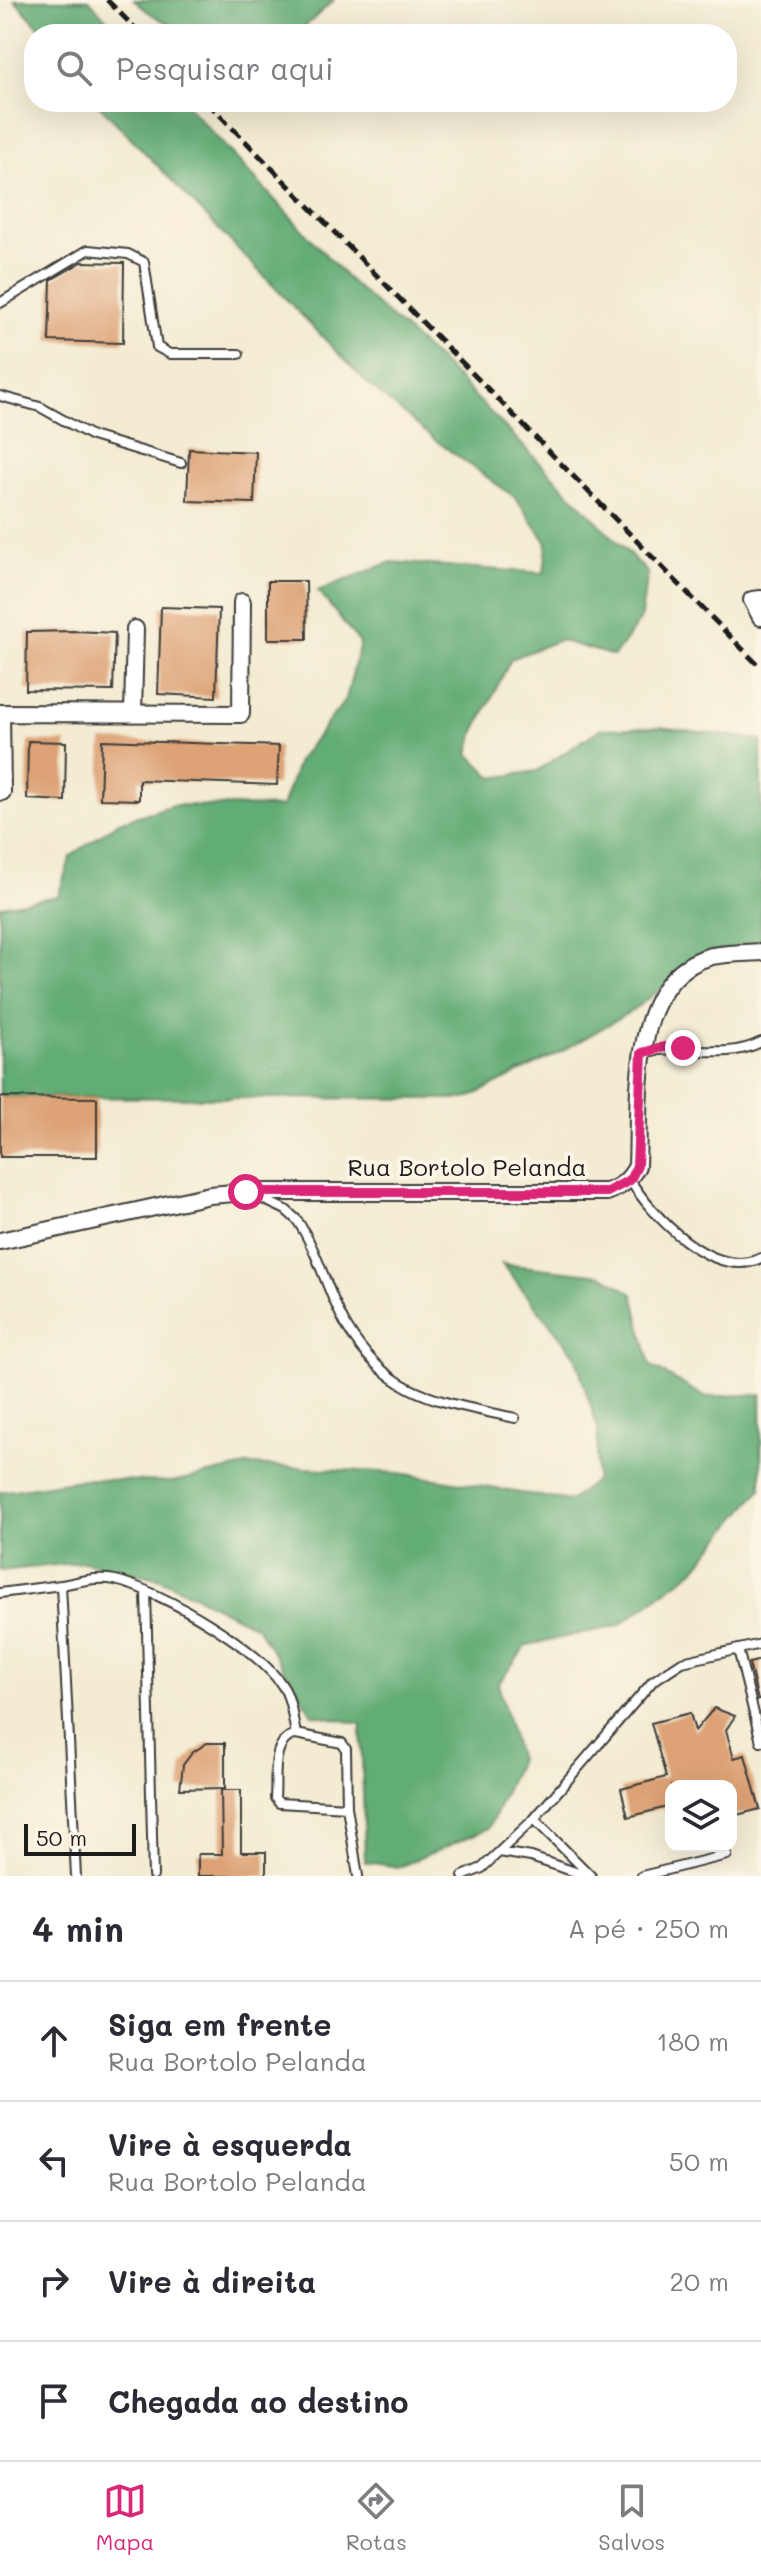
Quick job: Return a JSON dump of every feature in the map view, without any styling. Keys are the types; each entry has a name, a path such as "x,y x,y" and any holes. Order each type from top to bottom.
{"street":[{"path":"761,599 752,600 761,617"},
{"path":"2,792 1,713 241,714 242,602"},
{"path":"133,714 135,629"},
{"path":"630,1180 637,1166 642,1053 652,1008 679,975 711,956 761,952"},
{"name":"Rua Bortolo Pelanda","path":"0,1241 210,1195 246,1192 607,1192 630,1180"}],"lane":[{"path":"0,303 88,250 128,254 144,262 157,347 170,354 239,354"},
{"path":"0,396 40,407 92,436 181,463"},
{"path":"642,1053 664,1047 717,1054 742,1051 761,1042"},
{"path":"630,1180 643,1202 709,1257 731,1263 761,1258"},
{"path":"246,1192 286,1210 297,1220 347,1327 374,1361 397,1382 417,1395 515,1418"},
{"path":"0,1593 94,1578 116,1580 146,1591 238,1641 268,1668 287,1693 296,1734"},
{"path":"61,1585 76,1876"},
{"path":"146,1591 153,1876"},
{"path":"463,1876 482,1868 534,1819 653,1681 682,1662 761,1644"},
{"path":"738,1649 761,1742"},
{"path":"347,1807 279,1803 275,1798 278,1745 286,1737 296,1734 342,1743 346,1749 347,1807 358,1876"},
{"path":"534,1819 583,1865 589,1876"},
{"path":"499,1852 531,1857 589,1876"},
{"path":"642,1876 727,1855"},
{"path":"567,1869 583,1865"}],"green space":[{"path":"14,0 89,0 111,24 37,24"},
{"path":"134,0 334,0 308,24 169,24"},
{"path":"106,112 193,112 349,280 441,362 648,573 640,620 614,656 559,640 511,659 475,731 469,754 493,778 537,771 600,729 660,727 761,740 761,943 710,952 630,1012 557,1054 466,1099 0,1097 0,906 58,896 71,856 119,822 173,805 282,807 298,761 346,699 360,643 318,591 391,562 544,573 547,543 516,498 435,440 368,384"},
{"path":"502,1264 602,1275 633,1294 650,1365 705,1397 761,1394 761,1489 693,1571 618,1626 527,1645 498,1684 519,1760 489,1828 399,1867 365,1862 361,1724 312,1714 257,1627 161,1579 84,1562 0,1571 0,1492 87,1479 172,1482 250,1465 399,1473 570,1501 596,1480 598,1430 575,1355"}],"building":[{"path":"82,262 124,263 123,343 49,341 51,280"},
{"path":"189,449 256,452 254,503 187,501"},
{"path":"268,581 306,581 307,639 268,639"},
{"path":"161,607 219,609 216,697 158,694"},
{"path":"27,632 115,633 113,691 26,690"},
{"path":"102,740 279,746 277,785 139,780 139,800 100,799"},
{"path":"28,741 66,742 65,801 27,799"},
{"path":"0,1097 97,1098 97,1157 0,1157"},
{"path":"761,1660 761,1700 758,1700 749,1663"},
{"path":"714,1708 735,1716 726,1730 734,1758 745,1755 760,1809 737,1815 737,1780 665,1780 665,1808 628,1817 621,1789 666,1777 651,1723 690,1713 695,1731"},
{"path":"207,1743 225,1743 225,1788 180,1789 183,1765 192,1753"},
{"path":"221,1790 241,1790 241,1852 266,1852 266,1876 198,1876 198,1854 222,1854"}],"railway":[{"path":"107,0 131,24"},
{"path":"217,112 761,668"}],"route":[{"path":"246,1192 607,1192 630,1180 637,1166 642,1053 664,1047 683,1048"}]}
